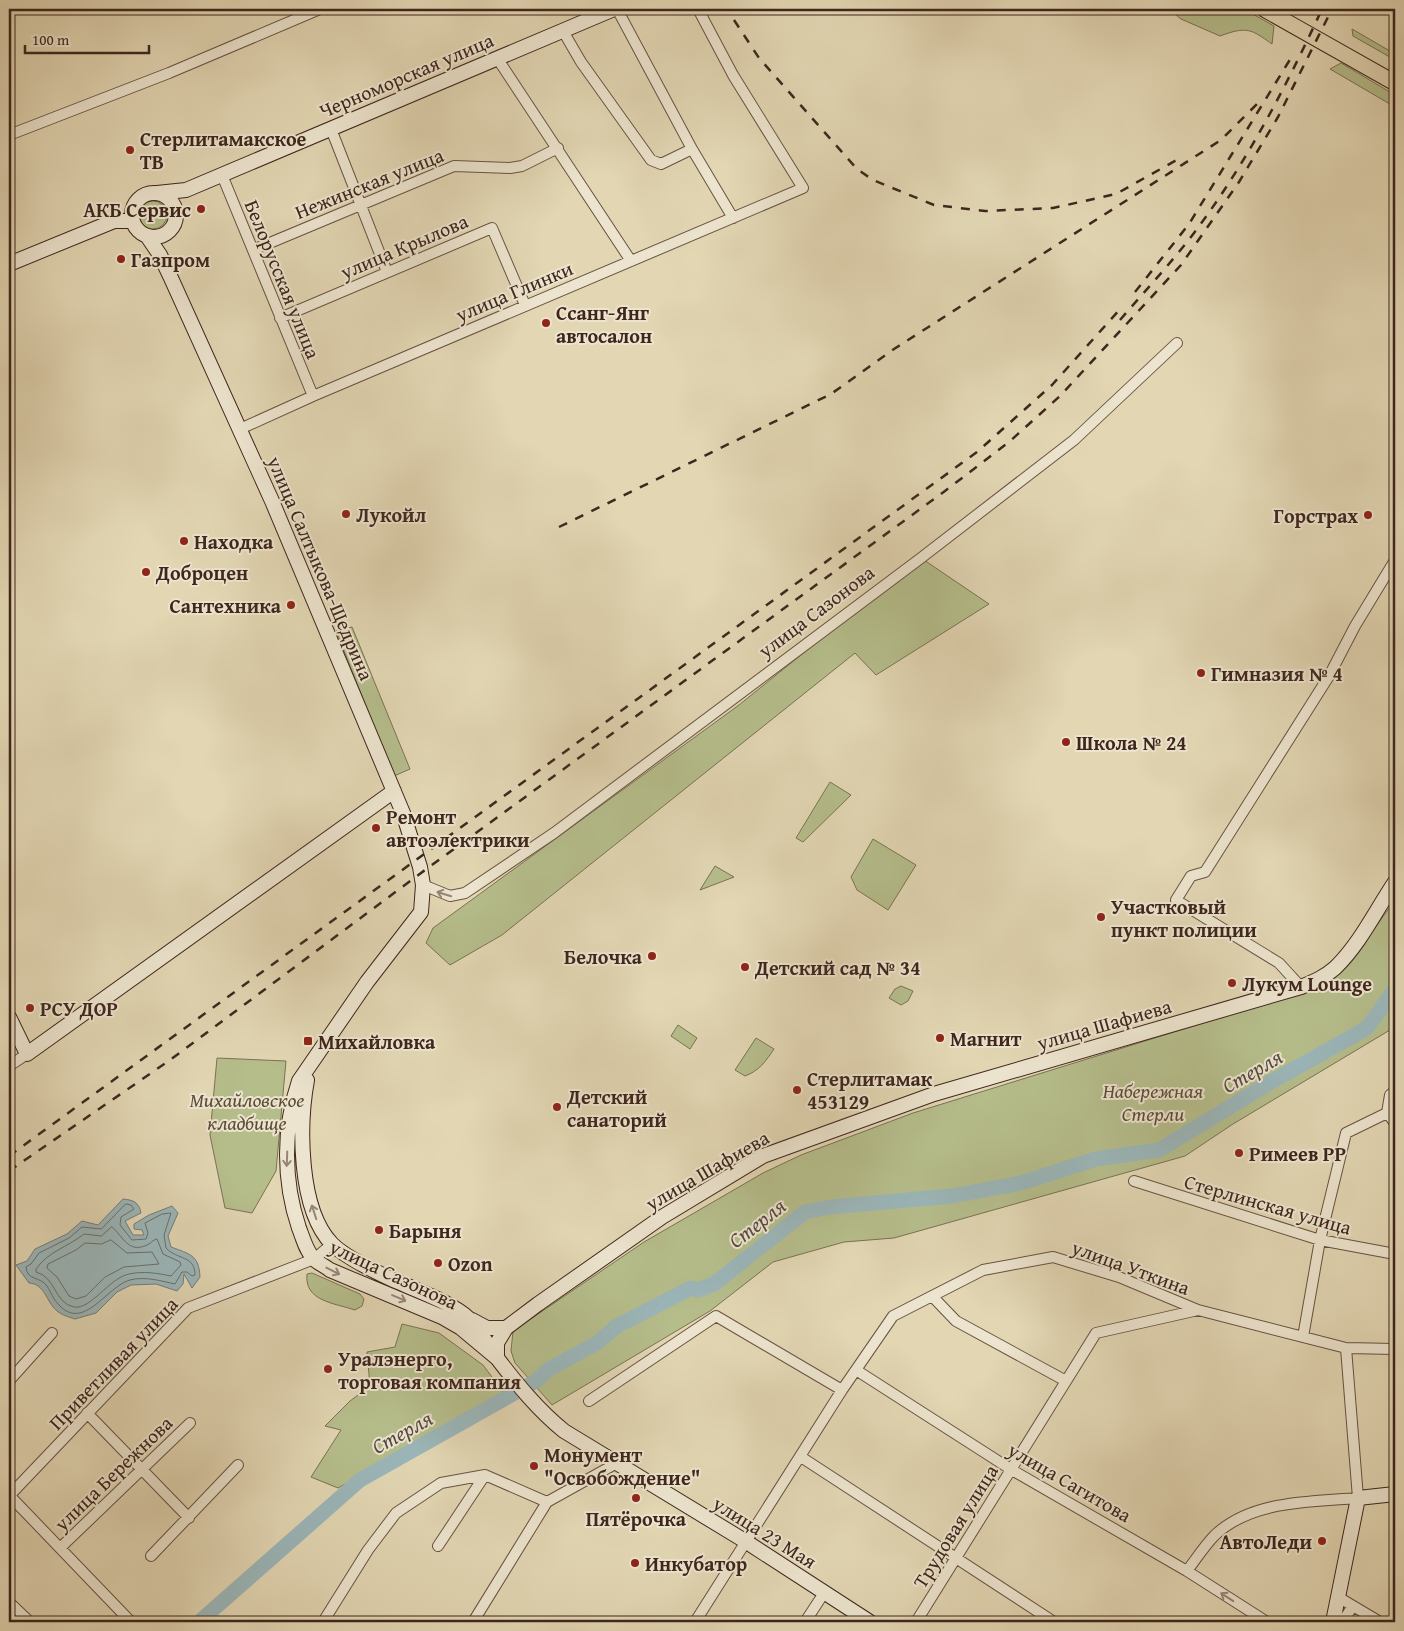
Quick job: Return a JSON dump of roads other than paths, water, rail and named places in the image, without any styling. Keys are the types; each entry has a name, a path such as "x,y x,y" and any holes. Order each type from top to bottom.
{"main road":[{"name":"Черноморская улица","path":"157,193 186,190 615,9"},
{"path":"1264,9 1395,83"},
{"path":"1283,9 1395,73"},
{"path":"137,200 131,214 132,221 140,233 159,237 165,234 174,224 176,212 186,190"},
{"path":"9,264 114,220 143,195 157,193 169,199 176,212"},
{"path":"114,220 132,221"},
{"path":"160,255 165,234"},
{"name":"улица Салтыкова-Щедрина","path":"147,236 160,255 240,429 403,813 420,868 423,885 421,912 413,922"},
{"path":"9,1018 27,1054 394,791"},
{"name":"улица Шафиева","path":"506,1328 662,1216 763,1156 943,1091 1301,988 1322,978 1335,968 1352,947 1395,882"},
{"name":"улица Сазонова","path":"413,922 299,1081 294,1096 288,1132 287,1174 293,1210 306,1247 314,1259 338,1273 468,1318 497,1358"},
{"name":"улица Сазонова","path":"311,1062 302,1111 305,1173 317,1222 332,1244 444,1310 461,1328 497,1358"},
{"path":"468,1318 487,1328 506,1328"},
{"path":"497,1358 497,1343 506,1328"},
{"name":"улица 23 Мая","path":"497,1358 546,1416 564,1431 744,1541 870,1622"},
{"path":"1333,1622 1358,1498 1395,1494"}],"street":[{"path":"9,135 169,73 320,9"},
{"path":"615,9 692,149 733,218"},
{"name":"улица Глинки","path":"240,429 313,396 803,188 733,75 698,9"},
{"path":"563,31 580,62 651,160 661,164 692,149"},
{"path":"497,58 558,148 630,261"},
{"path":"331,130 387,272"},
{"name":"Нежинская улица","path":"253,250 454,166 510,168 522,166 558,148"},
{"name":"Белорусская улица","path":"222,175 313,396"},
{"name":"улица Крылова","path":"280,318 492,228 526,305"},
{"name":"улица Сазонова","path":"423,885 450,896 465,893 554,833 921,558 1074,440 1177,343"},
{"path":"1301,988 1278,964 1176,900 1191,876 1205,872 1329,676 1355,626 1395,560"},
{"path":"9,1066 27,1054"},
{"path":"1395,1091 1390,1095 1387,1113 1395,1123"},
{"path":"1303,1337 1320,1240 1346,1133 1387,1113"},
{"name":"Стерлинская улица","path":"1134,1181 1320,1240 1395,1254"},
{"name":"Приветливая улица","path":"9,1495 188,1308 314,1259 332,1244"},
{"name":"улица Уткина","path":"695,1622 744,1541 842,1390 894,1316 983,1270 1053,1257 1119,1277 1198,1310 1346,1348 1395,1349"},
{"path":"932,1296 956,1321 1066,1381"},
{"name":"Трудовая улица","path":"916,1622 1096,1333 1198,1310"},
{"path":"589,1401 716,1316 842,1390"},
{"path":"9,1381 52,1333"},
{"path":"1187,1571 1215,1535 1242,1515 1281,1506 1358,1498 1346,1348"},
{"name":"улица Сагитова","path":"856,1370 1012,1470 1187,1571 1267,1622"},
{"path":"87,1413 189,1518"},
{"name":"улица Бережнова","path":"60,1548 190,1423"},
{"path":"800,1457 1054,1622"},
{"path":"473,1622 547,1502 617,1463"},
{"path":"151,1556 238,1465"},
{"path":"323,1622 368,1550 396,1513 441,1483 485,1475 547,1502"},
{"path":"438,1546 485,1475"},
{"path":"9,1495 130,1622"},
{"name":"улица 23 Мая","path":"805,1622 824,1593"},
{"path":"1338,1597 1380,1622"},
{"path":"9,1602 30,1622"},
{"path":"1342,1622 1353,1606"}],"water":[{"path":"123,1199 135,1202 140,1209 141,1213 125,1221 133,1235 144,1235 142,1230 134,1229 134,1224 149,1215 172,1206 178,1213 168,1236 171,1247 192,1256 198,1264 200,1277 192,1288 184,1274 183,1284 177,1291 156,1284 131,1285 117,1292 96,1313 75,1319 63,1315 53,1306 39,1286 29,1283 16,1265 27,1261 35,1249 67,1234 82,1221 98,1225"}],"waterway":[{"name":"Стерля","path":"199,1622 360,1480 536,1381 549,1369 597,1343 617,1326 691,1288 698,1290 714,1284 805,1212 830,1207 952,1196 1021,1183 1096,1159 1159,1150 1271,1082 1367,1028 1395,989"}],"railway":[{"path":"1120,320 1194,233 1231,180 1279,96 1322,9"},
{"path":"9,1171 170,1060 421,873 945,491 1009,442 1060,396 1181,265 1239,182 1278,117 1332,9"},
{"path":"734,20 759,58 857,169 873,180 934,205 985,211 1053,208 1116,194 1182,157"},
{"path":"1135,292 1189,224 1294,53"},
{"path":"559,527 831,394 894,349 1221,140 1262,99"},
{"path":"9,1156 977,452 1052,385 1122,307"}],"place":[{"name":"Стерлитамакское ТВ","path":"130,150"},
{"name":"АКБ Сервис","path":"201,209"},
{"name":"Газпром","path":"121,259"},
{"name":"Ссанг-Янг автосалон","path":"546,323"},
{"name":"Лукойл","path":"346,514"},
{"name":"Горстрах","path":"1368,515"},
{"name":"Находка","path":"184,541"},
{"name":"Доброцен","path":"146,572"},
{"name":"Сантехника","path":"291,605"},
{"name":"Гимназия № 4","path":"1201,673"},
{"name":"Школа № 24","path":"1066,742"},
{"name":"Ремонт автоэлектрики","path":"376,828"},
{"name":"Участковый пункт полиции","path":"1101,917"},
{"name":"Белочка","path":"652,956"},
{"name":"Детский сад № 34","path":"745,967"},
{"name":"Лукум Lounge","path":"1232,983"},
{"name":"РСУ ДОР","path":"30,1008"},
{"name":"Магнит","path":"940,1038"},
{"name":"Михайловка","path":"308,1041"},
{"name":"Стерлитамак 453129","path":"797,1090"},
{"name":"Детский санаторий","path":"557,1107"},
{"name":"Римеев РР","path":"1239,1153"},
{"name":"Барыня","path":"379,1230"},
{"name":"Ozon","path":"438,1263"},
{"name":"Уралэнерго, торговая компания","path":"328,1369"},
{"name":"Монумент \"Освобождение\"","path":"534,1466"},
{"name":"Пятёрочка","path":"636,1498"},
{"name":"АвтоЛеди","path":"1322,1541"},
{"name":"Инкубатор","path":"635,1563"}],"park label":[{"name":"Набережная Стерли","path":"1153,1102"},
{"name":"Михайловское кладбище","path":"247,1110"}]}
